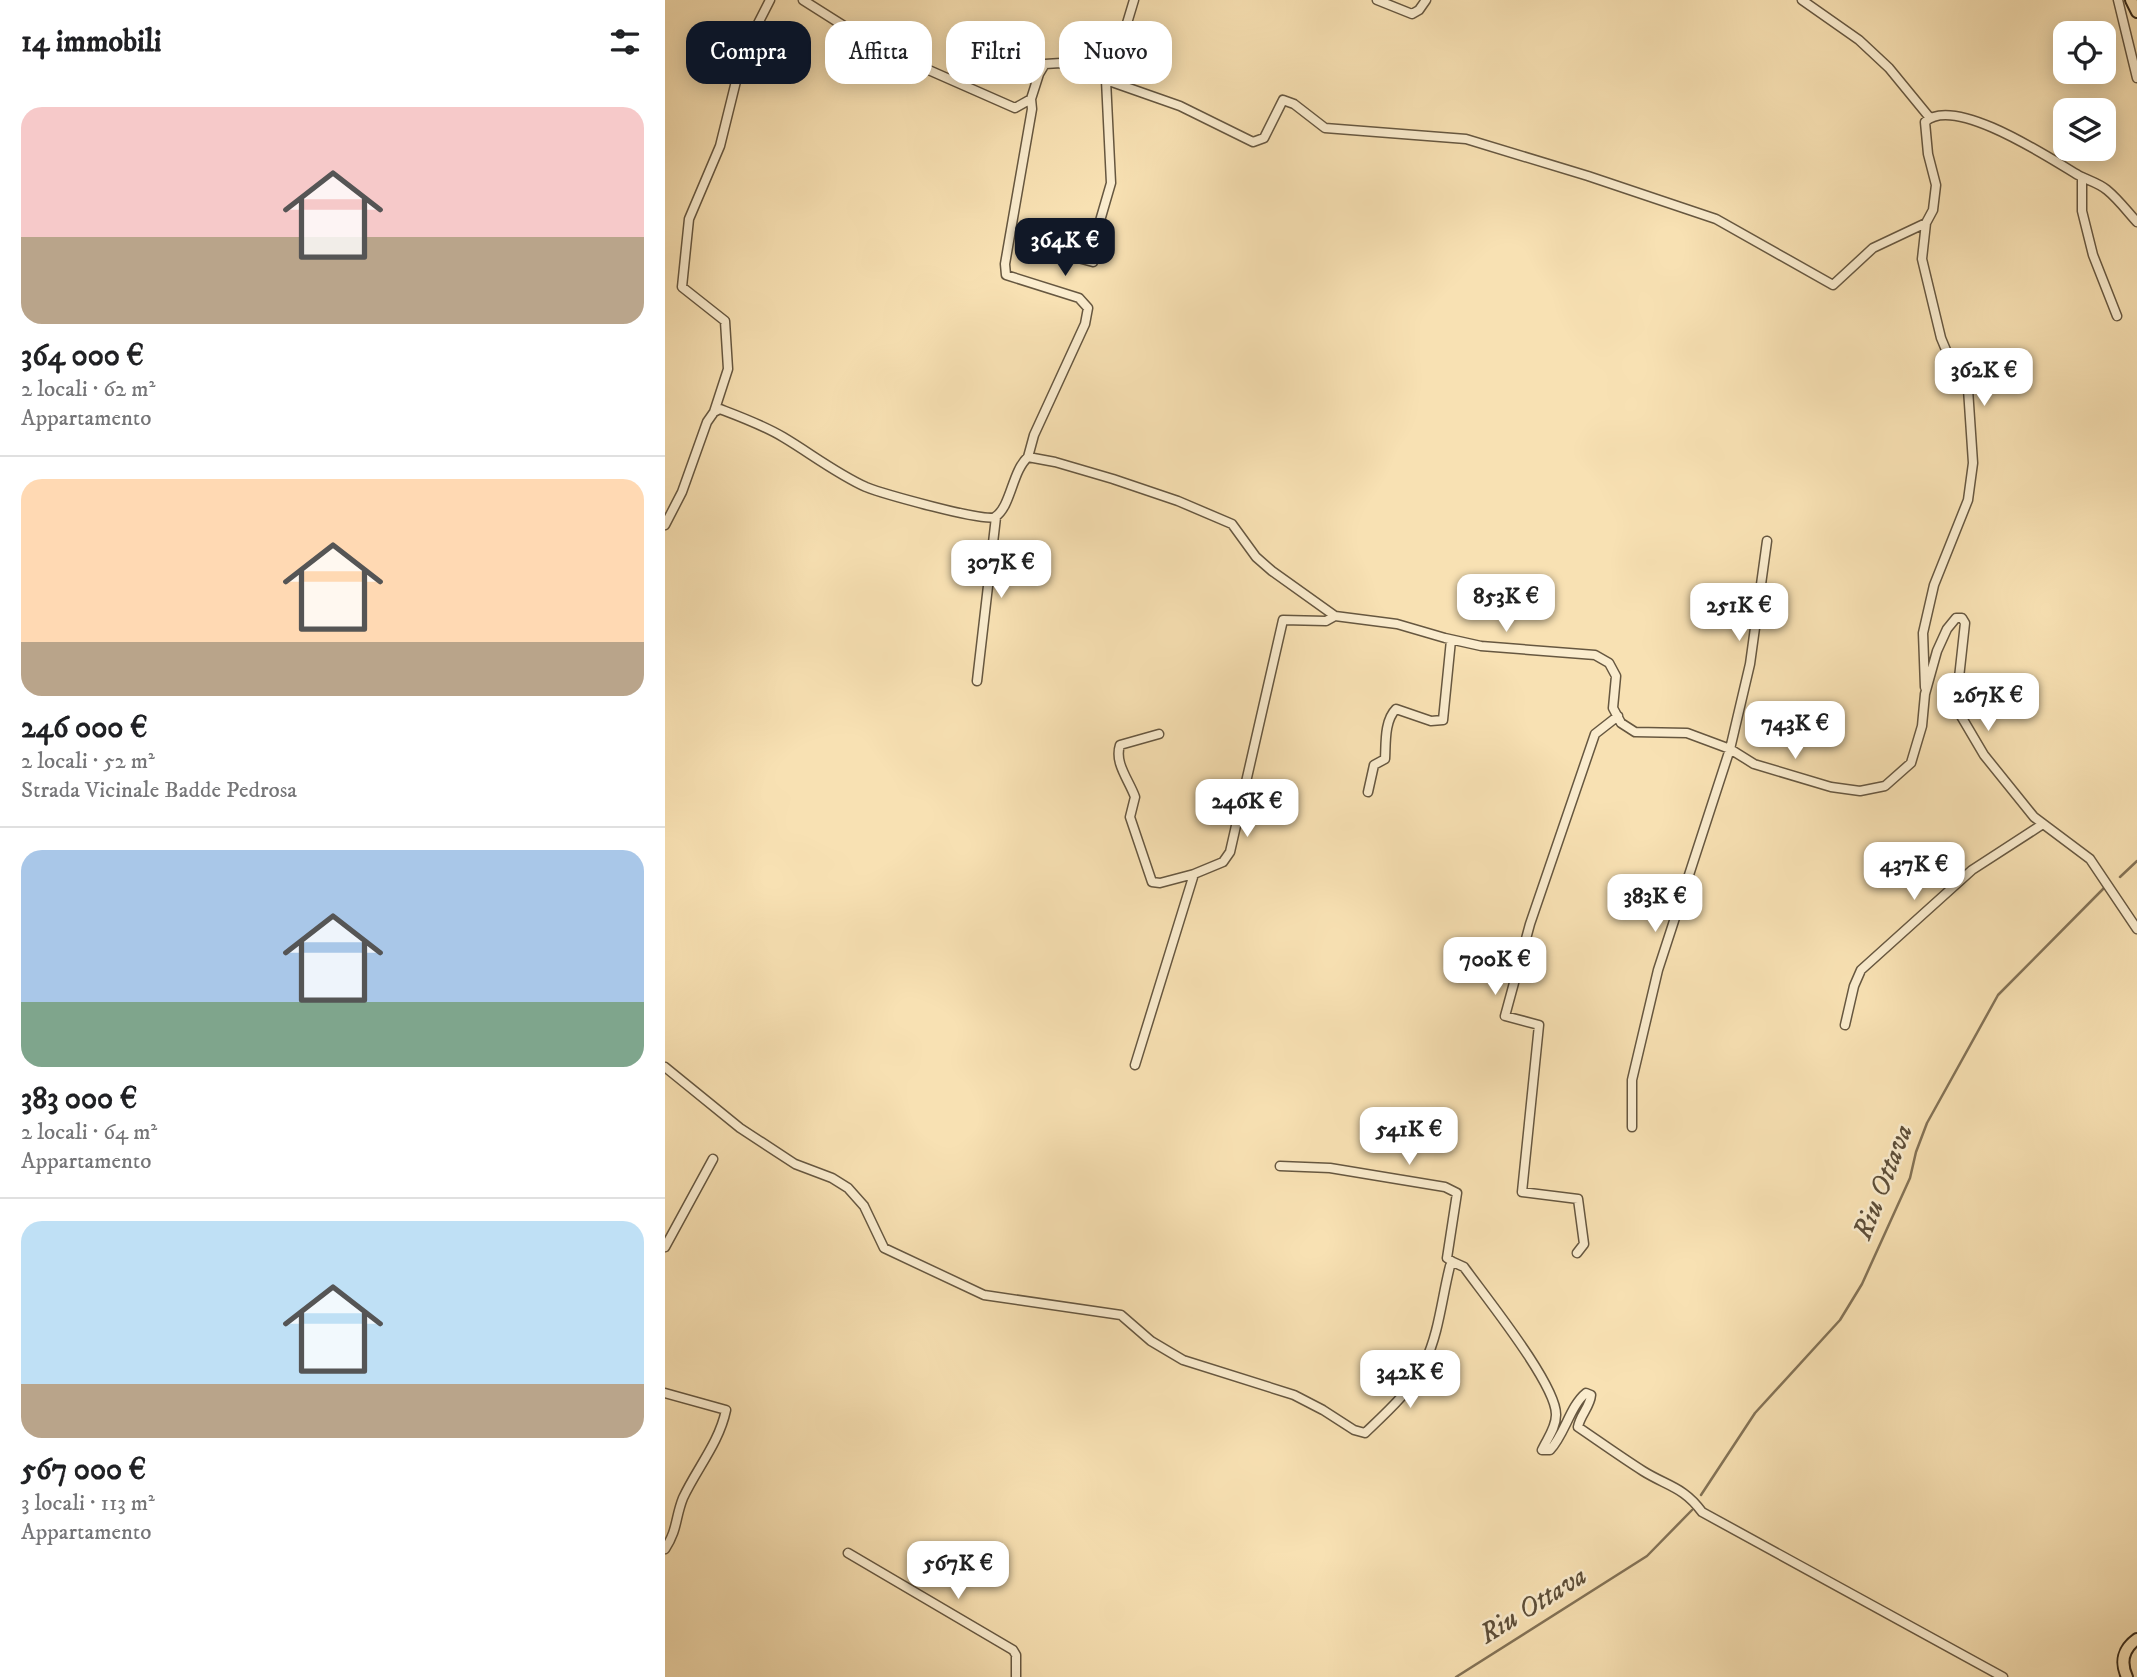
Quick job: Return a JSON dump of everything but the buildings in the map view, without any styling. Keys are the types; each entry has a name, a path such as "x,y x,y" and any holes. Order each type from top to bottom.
{"main road":[{"path":"2131,0 2137,12"},
{"path":"2126,1676 2123,1668 2125,1652 2137,1639"}],"street":[{"path":"665,525 683,492 697,446 714,412 728,369 725,321 682,287 689,219 720,146 743,53 771,0"},
{"path":"803,0 844,26 915,64 1015,108 1031,99"},
{"path":"1128,21 1134,0"},
{"path":"1377,0 1412,13 1419,10 1426,0"},
{"path":"1802,0 1859,40 1889,68 1930,118"},
{"path":"2118,0 2137,78"},
{"path":"977,681 996,517 1021,463 1028,457 1034,435 1086,324 1088,308 1079,298 1006,275 1005,264 1032,109 1031,99 1045,64 1059,63"},
{"path":"1052,251 1093,262 1095,238 1111,183 1107,84"},
{"path":"1118,84 1180,106 1253,142 1264,138 1283,100 1294,104 1325,128 1466,139 1716,219 1833,285 1873,248 1926,223"},
{"path":"1028,457 1113,479 1178,501 1232,524 1256,557 1335,616 1397,624 1481,646 1595,655 1609,663 1616,676 1613,708 1621,723 1635,732 1686,733 1705,738 1754,764 1831,787 1860,791 1885,786 1911,763 1922,726 1925,694 1923,633 1934,585 1968,500 1973,463 1968,389 1951,362 1941,338 1922,259 1926,223 1933,210 1936,185 1925,133 1926,122 1941,115 1982,123 2021,140 2105,188 2137,222"},
{"path":"2082,177 2082,211 2093,255 2117,316"},
{"path":"714,412 720,409 768,429 866,487 968,515 989,519 996,517"},
{"path":"1632,1128 1632,1080 1658,970 1730,749 1751,661 1767,541"},
{"path":"1159,734 1120,745 1117,752 1135,797 1130,817 1151,882 1160,883 1194,874 1223,862 1230,852 1283,620 1327,621 1335,616"},
{"path":"1925,694 1947,629 1956,618 1962,618 1965,623 1957,696 1961,716 1984,755 2034,817 2090,859 2137,929"},
{"path":"1368,792 1374,765 1385,760 1391,714 1396,709 1431,721 1443,720 1451,640"},
{"path":"1577,1254 1584,1244 1578,1199 1522,1192 1539,1025 1505,1016 1529,927 1595,734 1618,716"},
{"path":"1845,1026 1854,986 1861,970 1972,870 2043,824"},
{"path":"1135,1065 1194,874"},
{"path":"665,1067 740,1128 795,1164 832,1178 848,1188 864,1206 884,1248 984,1295 1121,1315 1151,1341 1183,1360 1294,1395 1354,1430 1365,1433 1398,1402 1425,1364 1450,1266 1454,1262"},
{"path":"665,1247 713,1159"},
{"path":"1280,1166 1349,1171 1444,1187 1457,1193 1447,1258 1464,1267 1514,1335 1555,1402 1554,1428 1542,1450 1550,1451 1557,1443 1579,1399 1586,1393 1591,1395 1590,1404 1584,1410 1578,1427 1646,1473 1670,1483 1693,1500 1702,1512 2003,1677"},
{"path":"665,1393 726,1410 722,1428 683,1500 674,1535 665,1549"},
{"path":"848,1553 1013,1650 1016,1655 1016,1677"}],"waterway":[{"name":"Riu Ottava","path":"2120,877 2137,861"},
{"name":"Riu Ottava","path":"1701,1495 1755,1413 1840,1320 1862,1284 1910,1178 1927,1123 1998,995 2105,887"},
{"name":"Riu Ottava","path":"1456,1677 1647,1556 1692,1510"}]}
